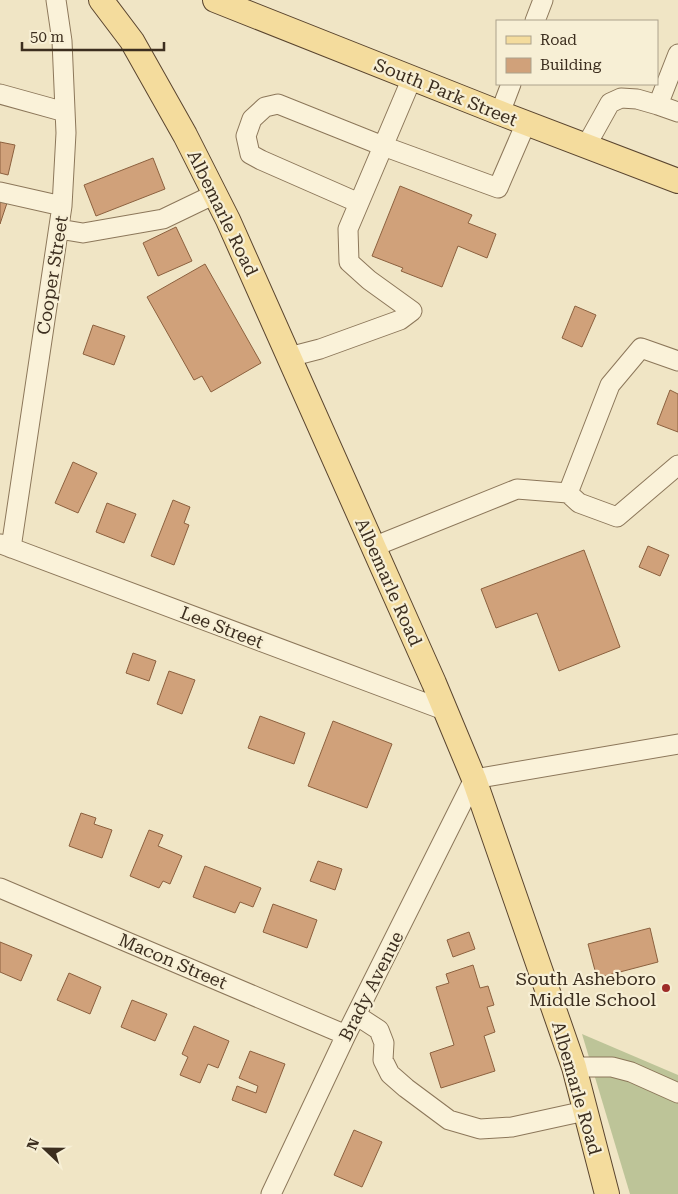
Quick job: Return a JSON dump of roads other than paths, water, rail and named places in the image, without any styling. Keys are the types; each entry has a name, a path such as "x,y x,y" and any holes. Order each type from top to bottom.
{"main road":[{"name":"Albemarle Road","path":"101,0 132,41 185,135 228,220 434,683 474,780 574,1067 608,1194"},
{"name":"South Park Street","path":"215,0 678,181"}],"street":[{"name":"Cooper Street","path":"5,546 62,206 66,133 62,41 56,0"},
{"path":"535,20 543,0"},
{"path":"658,105 678,54"},
{"path":"289,357 320,349 400,320 412,311 368,280 350,262 348,229 412,78"},
{"path":"500,113 511,85"},
{"path":"0,94 65,112"},
{"path":"586,146 610,103 621,98 637,99 678,112"},
{"path":"359,203 250,154 246,136 252,119 265,107 278,104 383,146 498,188 526,123"},
{"path":"0,192 62,206"},
{"path":"59,229 83,233 163,219 215,194"},
{"path":"568,493 610,385 622,370 641,348 678,362"},
{"path":"373,547 517,490 568,493 579,503 617,517 678,465"},
{"name":"Lee Street","path":"5,546 444,710"},
{"path":"474,780 678,744"},
{"name":"Brady Avenue","path":"271,1194 346,1035 474,780"},
{"name":"Macon Street","path":"0,888 346,1035"},
{"path":"356,1015 379,1030 384,1043 383,1060 390,1074 449,1120 480,1129 512,1127 585,1110"},
{"path":"574,1067 612,1066 631,1072 678,1093"}],"place":[{"name":"South Asheboro Middle School","path":"666,988"}]}
